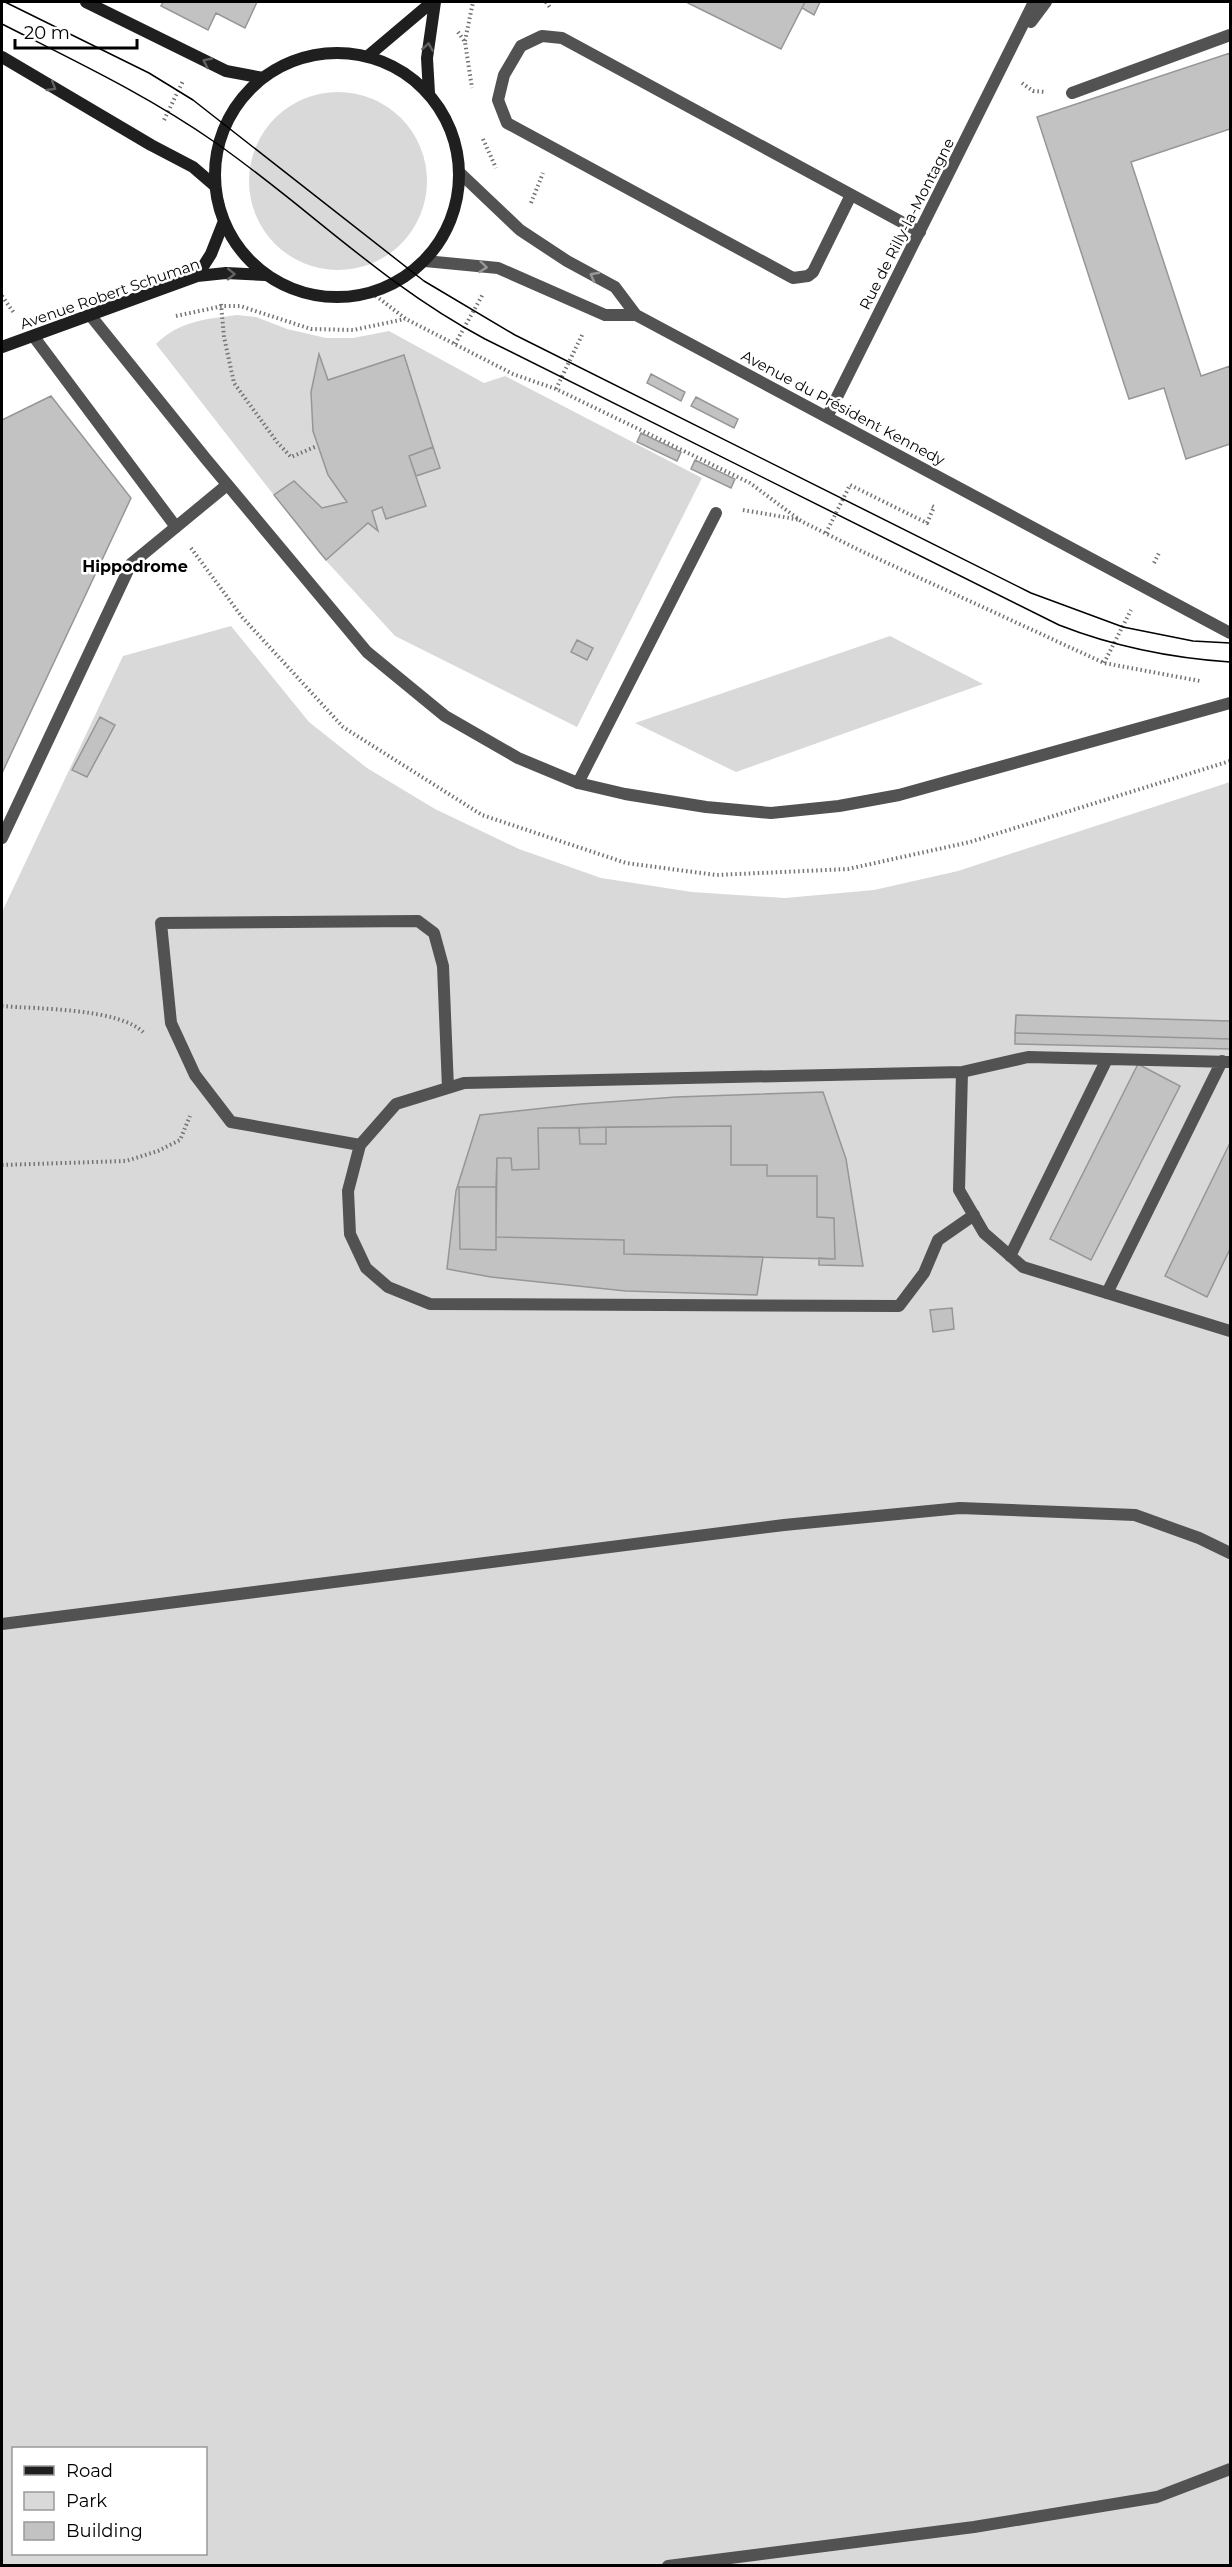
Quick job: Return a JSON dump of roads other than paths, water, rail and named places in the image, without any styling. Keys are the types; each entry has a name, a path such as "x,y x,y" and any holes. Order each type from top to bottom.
{"street":[{"path":"86,2 226,71 263,78"},
{"path":"368,56 434,2"},
{"path":"429,93 427,58 434,2"},
{"name":"Rue de Rilly-la-Montagne","path":"827,417 1034,2"},
{"name":"Rue de Rilly-la-Montagne","path":"1014,45 1046,2"},
{"path":"1072,93 1230,35"},
{"path":"851,195 813,272 808,276 793,278 507,123 498,100 504,75 521,46 542,36 562,38 920,232"},
{"path":"341,52 368,56 401,70 429,93 442,111 452,130 458,151 460,172 456,205 445,235 425,261 395,284 372,293 335,298 298,292 265,275 240,250 224,221 215,186 216,158 226,124 248,91 263,78 287,63 314,54 341,52"},
{"path":"2,57 152,146 193,167 215,186"},
{"path":"460,172 520,230 567,261 615,287 636,315"},
{"path":"197,276 211,254 224,221"},
{"name":"Avenue du Président Kennedy","path":"425,261 498,268 605,315 636,315 1230,633"},
{"name":"Avenue Robert Schuman","path":"2,347 197,276 226,273 265,275"},
{"path":"90,315 227,485 367,652 445,716 518,758 578,783 625,795 760,812 838,806 899,795 1230,703"},
{"path":"34,337 176,527"},
{"path":"2,838 131,564 227,485"},
{"path":"578,783 716,513"},
{"path":"360,1145 231,1122 195,1075 171,1023 161,923 418,921 434,933 443,966 448,1088"},
{"path":"974,1215 938,1240 924,1274 899,1306 430,1304 388,1287 366,1268 350,1234 348,1191 360,1145 396,1104 464,1083 962,1072 1028,1058 1226,1061 1107,1293"},
{"path":"1010,1256 1107,1059"},
{"path":"962,1072 959,1190 984,1233 1023,1267 1230,1331"},
{"path":"2,1624 784,1525 960,1508 1135,1515 1199,1538 1230,1553"},
{"path":"668,2565 974,2527 1157,2497 1230,2469"}],"tram line":[{"path":"5,2 149,73 193,100 424,281 515,335 1031,593 1123,627 1193,641 1230,643"},
{"path":"2,24 111,80 191,126 250,168 413,295 485,339 1059,625 1101,640 1143,650 1186,658 1230,662"}],"district":[{"name":"Hippodrome","path":"135,566"}]}
